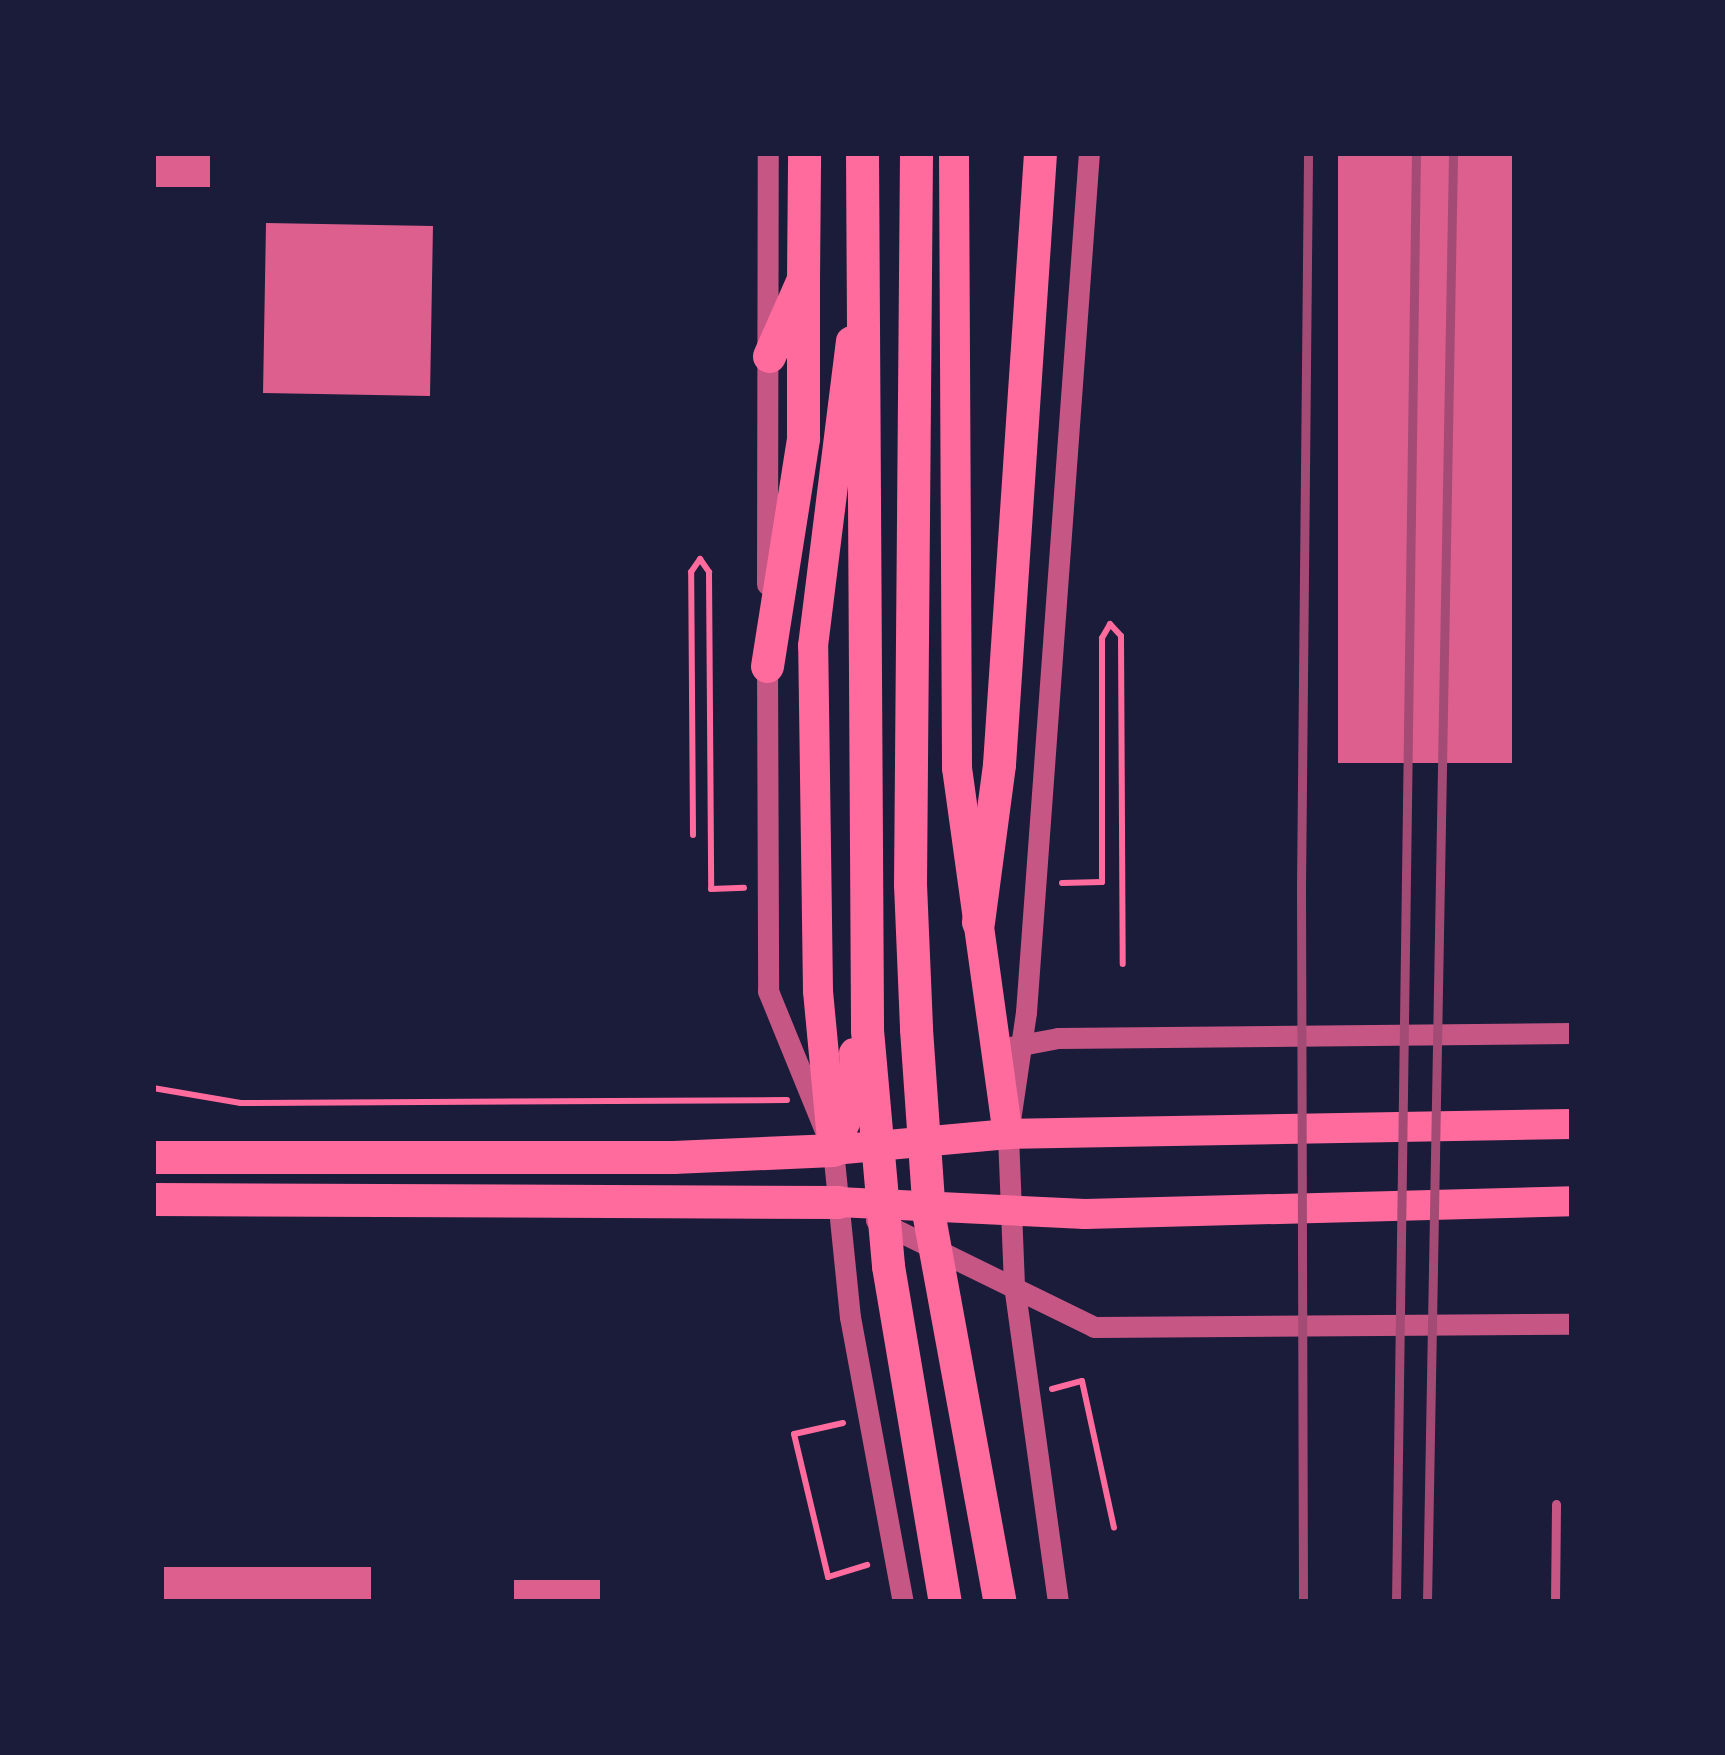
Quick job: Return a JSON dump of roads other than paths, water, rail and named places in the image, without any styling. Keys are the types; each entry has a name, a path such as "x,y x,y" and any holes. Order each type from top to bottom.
{"highway":[{"path":"766,666 803,438 804,153"},
{"path":"862,153 867,1030 888,1267 945,1602"},
{"path":"916,153 910,884 916,1029 929,1217 1000,1602"},
{"path":"978,922 999,764 1040,153"},
{"path":"770,356 803,279"},
{"path":"153,1157 673,1156 833,1150"},
{"path":"153,1199 838,1202"}],"main road":[{"path":"833,1150 856,1098 850,991 850,153"},
{"path":"955,153 956,768 978,922 1011,1046 1008,1134"},
{"path":"813,646 850,340"},
{"path":"803,438 813,646 818,991 833,1150"},
{"path":"833,1150 1008,1134 1572,1124"},
{"path":"838,1202 1011,1212 1572,1201"}],"street":[{"path":"768,153 768,991 833,1150 850,1317 903,1602"},
{"path":"1089,153 1011,1046 1572,1033"},
{"path":"1008,1134 1013,1285 1058,1602"},
{"path":"838,1202 1094,1327 1572,1324"}],"lane":[{"path":"1555,1602 1556,1504"}],"railway":[{"path":"1303,1602 1301,888 1308,153"},
{"path":"1396,1602 1416,153"},
{"path":"1427,1602 1453,153"}]}
